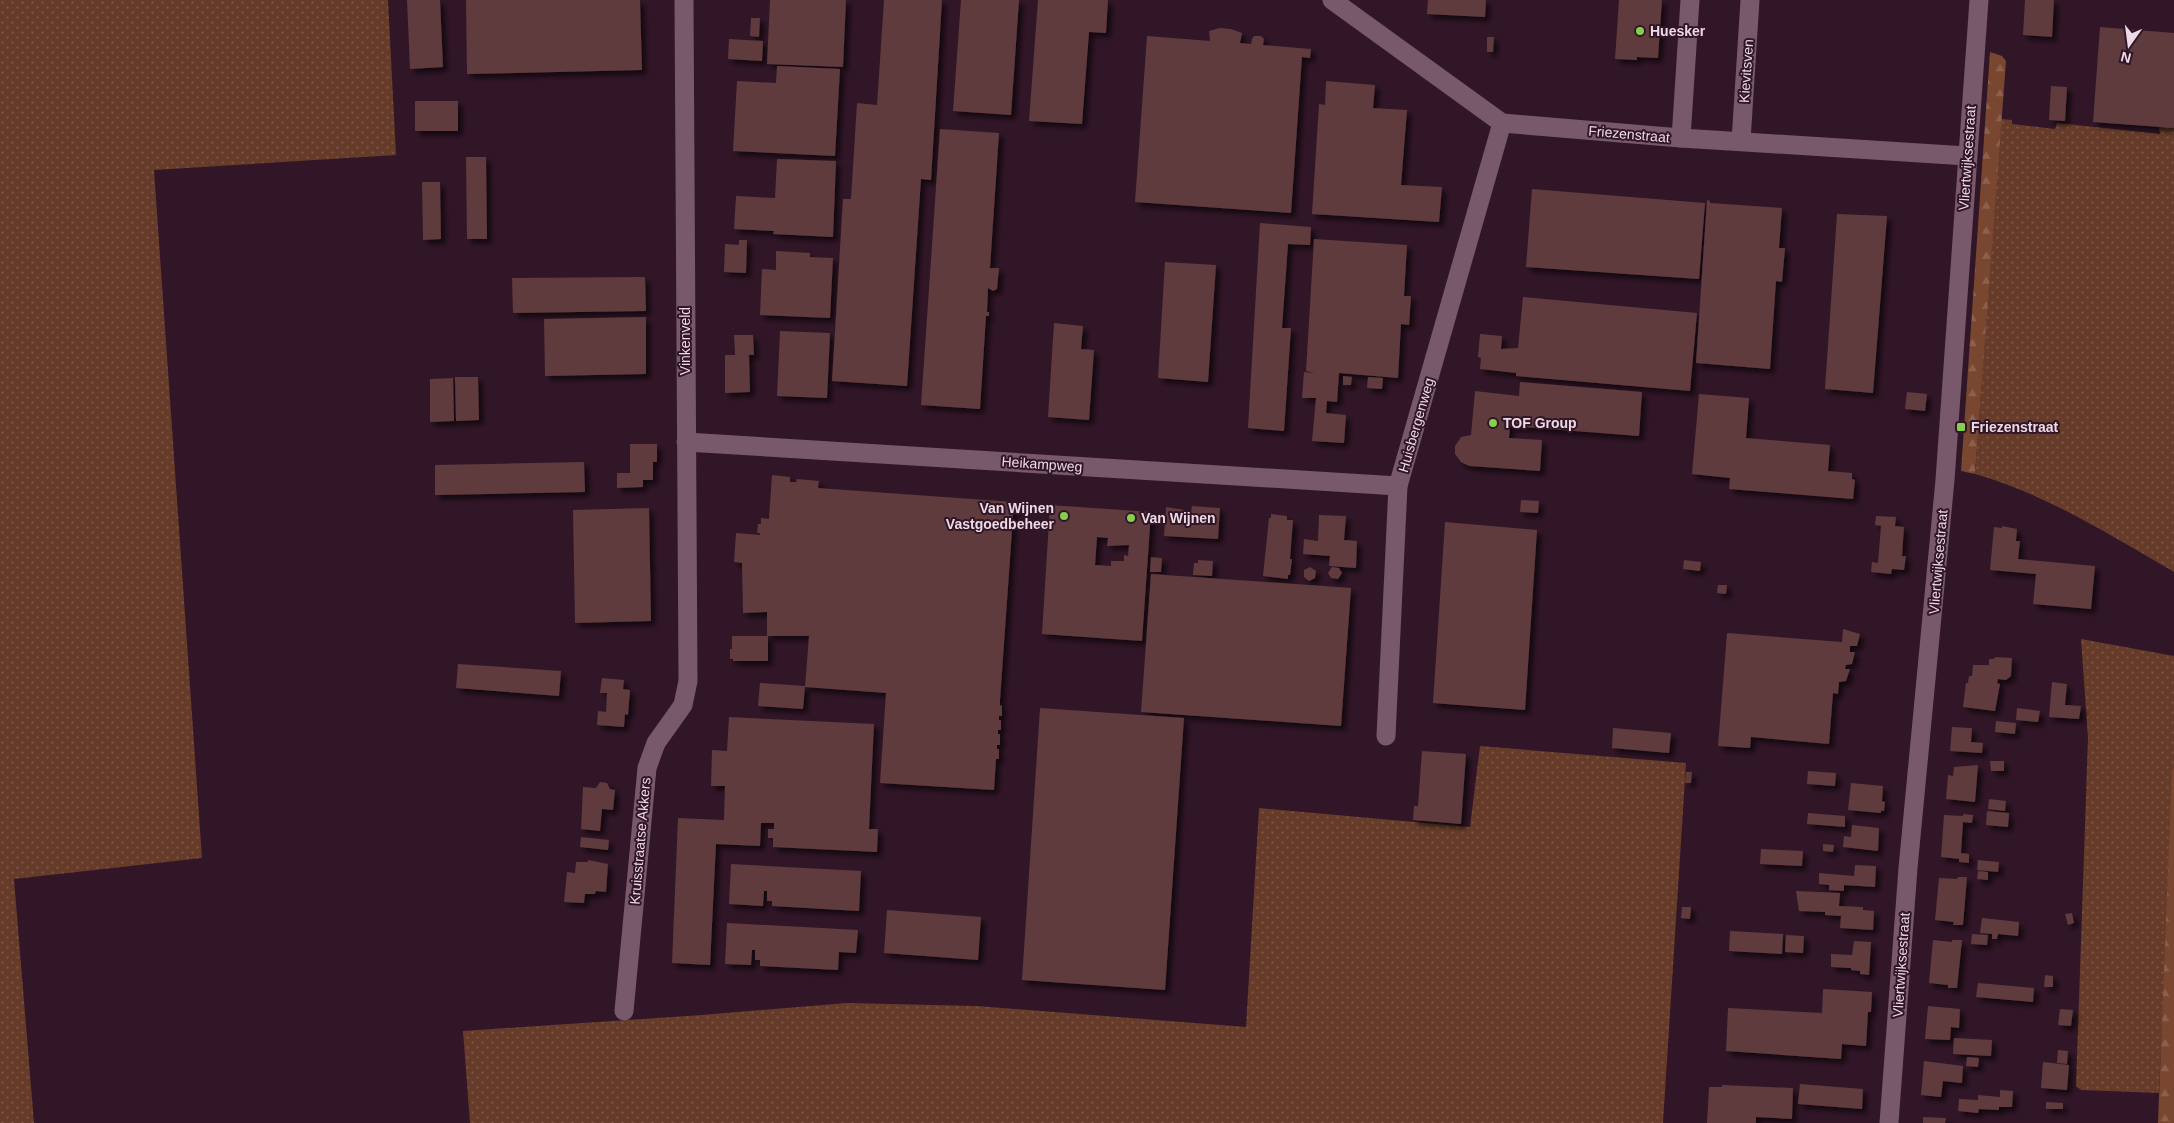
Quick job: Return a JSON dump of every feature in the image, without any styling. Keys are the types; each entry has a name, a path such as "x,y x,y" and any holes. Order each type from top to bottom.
{"street":[{"name":"Vinkenveld","path":"684,0 688,681"},
{"path":"1332,0 1502,123"},
{"path":"1681,138 1690,0"},
{"name":"Kievitsven","path":"1741,141 1750,0"},
{"name":"Vliertwijksestraat","path":"1889,1123 1908,868 1945,489 1979,0"},
{"name":"Friezenstraat","path":"1502,123 1681,138 1967,156"},
{"name":"Huisbergenweg","path":"1386,736 1398,486 1502,123"},
{"name":"Heikampweg","path":"686,442 1398,486"},
{"name":"Kruisstraatse Akkers","path":"624,1010 646,768 656,743 683,705 688,681"}],"shaded area":[{"path":"0,0 388,0 396,155 154,170 202,858 14,879 34,1123 0,1123"},
{"path":"2174,86 2174,572 2102,530 2052,504 2001,482 1975,474 2001,119 2012,120 2012,124 2055,129 2057,123 2160,134 2157,113"},
{"path":"2081,639 2174,656 2174,766 2159,1093 2081,1090 2076,1086 2088,738"},
{"path":"1480,746 1686,763 1663,1123 470,1123 463,1031 847,1003 977,1006 1246,1027 1259,808 1470,827"}],"green space":[{"path":"1990,52 2002,56 2006,61 1975,474 1961,471"},
{"path":"2174,766 2174,1123 2158,1123 2172,771"}],"building":[{"path":"407,0 440,0 443,67 410,69"},
{"path":"466,0 640,0 642,70 467,74"},
{"path":"770,0 846,0 843,67 767,64"},
{"path":"884,0 942,0 931,180 921,179 907,386 832,381 843,199 851,199 857,103 877,105"},
{"path":"961,0 1019,0 1011,115 953,111"},
{"path":"1038,0 1108,0 1106,33 1089,32 1082,124 1029,121"},
{"path":"1428,0 1486,0 1485,17 1427,14"},
{"path":"1619,0 1662,0 1658,58 1637,57 1637,60 1615,59"},
{"path":"2025,0 2054,0 2052,37 2023,35"},
{"path":"751,18 760,18 759,37 750,36"},
{"path":"2100,27 2174,33 2174,128 2093,122"},
{"path":"1220,28 1242,33 1240,43 1251,44 1254,36 1261,36 1264,39 1263,45 1311,49 1310,58 1302,57 1291,213 1135,202 1147,36 1210,41 1209,31"},
{"path":"1487,37 1494,37 1493,52 1487,52"},
{"path":"729,39 763,41 762,61 728,59"},
{"path":"777,66 840,69 835,156 733,151 737,81 776,83"},
{"path":"1326,81 1375,85 1373,108 1407,110 1401,185 1442,187 1439,222 1312,214 1319,104 1325,105"},
{"path":"2051,86 2067,87 2065,121 2049,120"},
{"path":"415,101 458,101 458,131 415,131"},
{"path":"940,129 999,133 990,268 999,268 997,289 993,291 988,288 987,312 989,312 989,316 986,316 980,409 921,405"},
{"path":"466,157 486,157 487,239 467,239"},
{"path":"777,159 836,161 833,237 773,234 774,231 734,229 736,196 775,198"},
{"path":"422,182 440,182 441,239 423,240"},
{"path":"1532,189 1705,203 1699,279 1526,267"},
{"path":"1707,200 1710,203 1782,208 1779,248 1785,248 1782,282 1776,281 1770,369 1696,363"},
{"path":"1837,214 1887,216 1873,393 1825,389"},
{"path":"1260,223 1311,227 1310,245 1288,244 1282,328 1291,328 1284,431 1248,428"},
{"path":"1314,239 1407,245 1404,296 1411,296 1409,325 1401,324 1398,378 1339,373 1337,402 1327,401 1326,413 1346,415 1344,443 1312,441 1316,398 1302,398 1304,372 1315,373 1306,371"},
{"path":"739,240 747,240 746,273 724,272 725,244 739,245"},
{"path":"776,251 810,253 810,257 833,258 830,318 760,315 762,269 776,270"},
{"path":"1165,262 1216,265 1208,382 1158,378"},
{"path":"645,277 646,311 513,313 512,278"},
{"path":"1523,297 1697,313 1690,391 1516,376 1516,373 1480,369 1481,358 1478,357 1480,334 1502,336 1501,349 1518,348"},
{"path":"646,317 646,374 545,376 544,319"},
{"path":"1054,323 1083,326 1081,349 1094,350 1089,420 1048,417"},
{"path":"780,331 830,333 827,398 777,396"},
{"path":"734,335 753,335 754,355 749,355 750,392 725,393 725,355 735,355"},
{"path":"1343,376 1352,377 1351,385 1343,385"},
{"path":"455,377 478,377 479,420 456,421"},
{"path":"1368,377 1383,378 1382,389 1367,388"},
{"path":"453,378 454,421 430,422 430,379"},
{"path":"1520,382 1642,392 1639,436 1510,426 1509,438 1542,440 1540,471 1469,466 1461,462 1455,454 1455,446 1461,437 1471,435 1475,391 1519,396"},
{"path":"1907,392 1927,394 1925,411 1905,409"},
{"path":"1699,394 1749,398 1746,438 1830,445 1828,471 1852,473 1852,479 1855,480 1853,499 1729,489 1730,478 1692,474"},
{"path":"630,444 657,444 657,462 653,462 653,480 643,480 643,487 617,488 617,473 630,473"},
{"path":"584,462 585,492 435,495 435,465"},
{"path":"772,475 790,477 790,482 796,482 797,479 819,481 818,488 1014,502 1000,700 1002,716 999,716 1001,730 998,730 1000,745 997,745 999,759 996,759 994,790 880,783 886,693 805,687 809,636 768,636 768,661 733,661 733,659 730,659 732,636 767,636 767,612 743,613 742,563 734,562 736,533 760,535 760,533 757,533 758,524 761,524 761,518 769,519"},
{"path":"1521,500 1539,501 1538,513 1520,512"},
{"path":"1050,505 1151,512 1142,641 1042,634","holes":["1097,537 1108,538 1107,546 1129,545 1128,556 1124,555 1124,561 1111,561 1111,566 1095,565"]},
{"path":"1192,506 1220,508 1218,539 1164,536 1166,507 1191,511"},
{"path":"649,508 651,621 575,623 573,510"},
{"path":"1271,514 1287,516 1287,520 1293,520 1290,559 1292,559 1288,579 1263,576"},
{"path":"1319,515 1346,516 1344,540 1357,541 1356,568 1329,566 1330,556 1303,554 1304,539 1318,541"},
{"path":"1876,516 1896,517 1895,526 1904,527 1902,556 1906,556 1904,570 1892,569 1891,574 1871,572 1872,562 1878,563 1881,526 1875,525"},
{"path":"1445,522 1537,530 1525,710 1433,703"},
{"path":"2002,526 2017,529 2016,541 2020,541 2018,559 2095,566 2091,609 2033,604 2036,574 1990,570 1994,527 2002,528"},
{"path":"1151,557 1162,558 1161,572 1150,572"},
{"path":"1198,560 1213,561 1212,576 1193,575 1194,563 1198,563"},
{"path":"1684,560 1701,562 1700,571 1683,569"},
{"path":"1310,567 1316,571 1315,578 1309,581 1304,577 1304,570"},
{"path":"1332,567 1339,568 1342,573 1338,579 1331,578 1328,573"},
{"path":"1151,574 1351,588 1341,726 1141,712"},
{"path":"1718,585 1727,585 1726,594 1717,593"},
{"path":"1843,629 1860,634 1857,646 1850,646 1850,652 1855,652 1852,664 1846,665 1845,669 1850,669 1846,681 1839,682 1838,694 1833,693 1829,744 1751,737 1750,748 1718,746 1727,633 1842,642"},
{"path":"1996,657 2012,658 2011,676 2006,680 1998,679 1997,683 2000,684 1995,711 1963,707 1966,683 1968,683 1969,676 1972,676 1973,665 1989,665 1989,659"},
{"path":"458,664 561,671 559,696 456,688"},
{"path":"602,678 624,680 623,689 630,690 628,715 625,714 624,727 597,725 598,711 606,712 607,693 600,693"},
{"path":"2052,682 2067,684 2065,705 2081,706 2079,719 2049,717"},
{"path":"760,683 805,686 803,709 758,706"},
{"path":"1040,708 1184,718 1165,990 1022,980"},
{"path":"2017,708 2040,711 2038,722 2016,720"},
{"path":"729,717 874,724 869,829 878,829 877,852 773,847 773,838 768,838 768,829 774,829 774,823 761,823 760,846 716,844 710,965 672,963 678,818 724,820 725,786 711,786 712,750 727,751"},
{"path":"1996,721 2016,723 2015,734 1995,732"},
{"path":"1952,727 1972,728 1971,742 1983,743 1982,753 1950,751"},
{"path":"1613,728 1671,733 1669,753 1612,748"},
{"path":"1422,751 1466,754 1461,824 1413,820 1414,806 1418,806"},
{"path":"1990,761 2004,761 2004,771 1991,771"},
{"path":"1978,765 1975,802 1946,799 1948,775 1953,776 1954,767"},
{"path":"1808,771 1836,773 1835,786 1807,784"},
{"path":"1686,772 1692,772 1691,783 1685,783"},
{"path":"600,782 607,783 610,789 615,790 613,810 602,809 600,831 581,829 583,787 596,788"},
{"path":"1851,783 1883,786 1882,801 1885,802 1884,811 1881,811 1881,813 1848,810"},
{"path":"1989,799 2006,801 2005,811 1988,809"},
{"path":"1987,811 2009,813 2008,827 1986,825"},
{"path":"1808,813 1845,816 1845,827 1807,824"},
{"path":"1963,814 1973,815 1972,823 1963,822 1961,853 1969,854 1969,863 1959,862 1959,859 1941,857 1944,815 1963,816"},
{"path":"1852,825 1879,828 1878,851 1843,847 1844,836 1851,837"},
{"path":"581,837 609,840 608,850 580,847"},
{"path":"1823,844 1834,845 1833,852 1823,851"},
{"path":"1761,849 1803,851 1802,866 1760,864"},
{"path":"588,860 608,864 606,892 596,891 595,894 585,894 584,903 564,902 567,872 575,873 576,862 588,862"},
{"path":"1978,860 1999,862 1998,872 1977,870"},
{"path":"731,864 861,871 859,911 772,906 772,901 767,901 767,891 764,891 763,906 729,904"},
{"path":"1855,865 1876,866 1875,887 1844,885 1844,891 1829,890 1829,885 1819,884 1819,873 1854,876"},
{"path":"1978,871 1988,872 1988,880 1977,879"},
{"path":"1958,877 1967,877 1963,925 1953,925 1954,922 1935,920 1939,878 1957,879"},
{"path":"1796,891 1840,893 1839,906 1863,907 1863,910 1874,911 1873,930 1840,928 1841,916 1825,915 1825,912 1799,911"},
{"path":"1682,907 1691,907 1690,919 1681,918"},
{"path":"887,910 981,917 978,960 884,953"},
{"path":"2072,913 2074,923 2068,925 2065,914"},
{"path":"1982,918 2019,922 2018,936 1998,934 1997,939 1992,939 1992,934 1980,933"},
{"path":"727,923 858,930 856,953 839,952 838,970 760,966 760,960 755,960 755,950 752,950 751,965 725,964"},
{"path":"1730,931 1783,934 1782,954 1729,951"},
{"path":"1972,934 1988,935 1987,945 1971,944"},
{"path":"1786,935 1804,936 1803,953 1785,952"},
{"path":"1933,940 1952,942 1952,940 1962,940 1957,988 1948,988 1948,985 1929,983"},
{"path":"1854,941 1871,942 1869,975 1860,974 1860,971 1851,970 1851,968 1831,967 1831,954 1852,955"},
{"path":"2045,975 2053,976 2053,987 2044,987"},
{"path":"1978,983 2034,988 2033,1002 1976,997"},
{"path":"1823,989 1872,992 1871,1012 1868,1012 1866,1046 1842,1044 1841,1059 1726,1051 1728,1008 1822,1013"},
{"path":"1928,1006 1960,1009 1959,1028 1951,1027 1950,1040 1925,1039"},
{"path":"2060,1009 2073,1010 2071,1026 2058,1025"},
{"path":"1954,1038 1992,1040 1991,1056 1953,1054"},
{"path":"2058,1050 2068,1051 2067,1064 2057,1063"},
{"path":"1967,1057 1979,1058 1978,1067 1966,1066"},
{"path":"1924,1061 1963,1066 1962,1083 1943,1081 1941,1097 1921,1095"},
{"path":"2043,1062 2069,1065 2067,1090 2041,1088"},
{"path":"1800,1084 1863,1089 1862,1109 1798,1104"},
{"path":"1722,1085 1793,1088 1792,1119 1756,1117 1756,1123 1707,1123 1709,1087 1722,1087"},
{"path":"2000,1090 2013,1091 2012,1107 1999,1107 1999,1110 1979,1109 1978,1113 1958,1111 1959,1099 1978,1100 1978,1095 2000,1097"},
{"path":"2046,1102 2063,1103 2063,1109 2046,1109"},
{"path":"1923,1117 1946,1118 1945,1123 1923,1123"}],"place":[{"name":"Huesker","path":"1640,31"},
{"name":"TOF Group","path":"1493,423"},
{"name":"Friezenstraat","path":"1961,427"},
{"name":"Van Wijnen Vastgoedbeheer","path":"1064,516"},
{"name":"Van Wijnen","path":"1131,518"}]}
